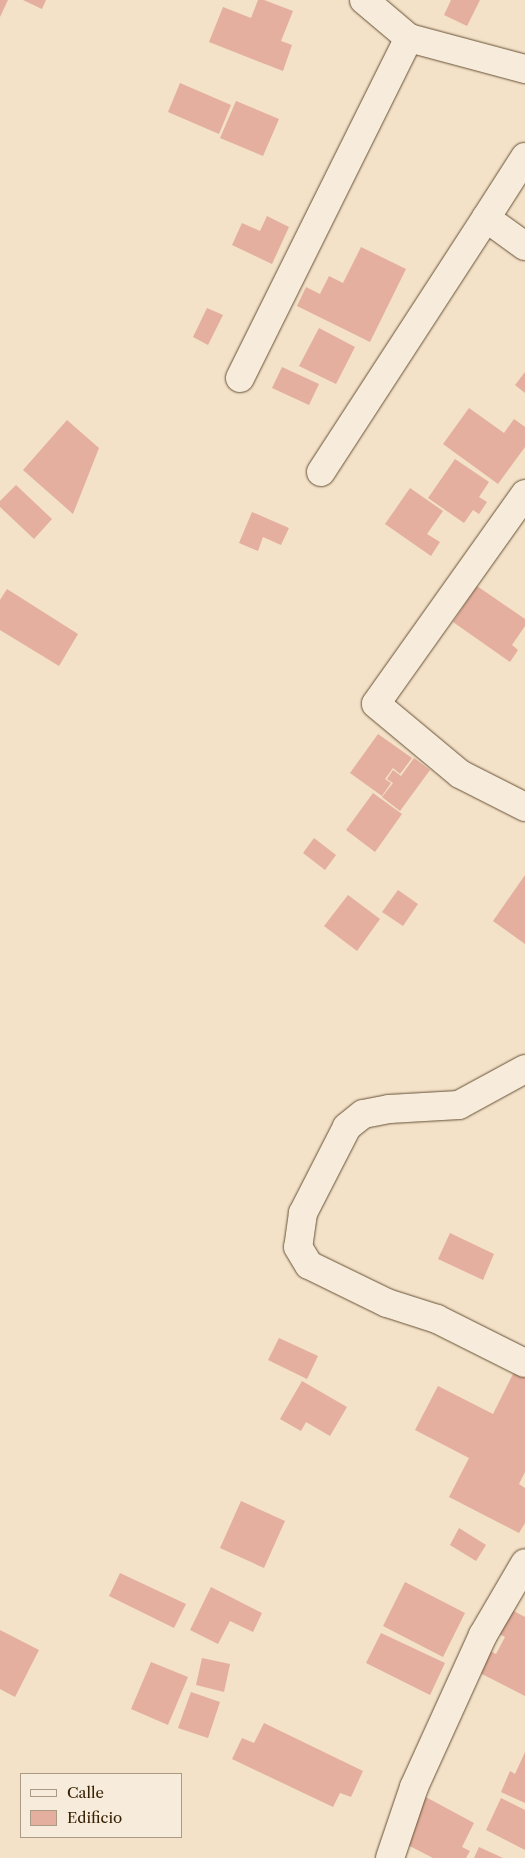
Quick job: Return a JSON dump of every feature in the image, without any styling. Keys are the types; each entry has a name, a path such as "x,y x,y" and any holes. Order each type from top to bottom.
{"street":[{"path":"364,0 409,38 525,69"},
{"path":"240,378 409,38"},
{"path":"321,472 525,157"},
{"path":"486,218 525,246"},
{"path":"525,494 376,704 460,774 525,807"},
{"path":"525,1069 459,1105 389,1109 363,1114 347,1127 303,1213 298,1247 310,1265 386,1303 437,1319 525,1363"},
{"path":"390,1858 414,1787 483,1635 525,1563"}],"building":[{"path":"0,0 8,0 0,17"},
{"path":"23,0 46,0 42,9"},
{"path":"258,0 264,0 293,11 281,41 292,45 283,71 209,42 223,7 251,18"},
{"path":"451,0 480,0 467,26 444,15"},
{"path":"180,83 231,105 219,134 168,112"},
{"path":"236,101 279,119 263,156 220,138"},
{"path":"267,216 289,227 272,264 232,245 242,223 260,231"},
{"path":"361,247 406,269 370,342 297,306 306,287 320,294 329,276 343,283"},
{"path":"207,308 223,315 208,345 193,337"},
{"path":"319,328 355,347 336,384 299,366"},
{"path":"282,367 319,384 309,405 272,388"},
{"path":"525,372 525,393 515,385"},
{"path":"469,408 504,433 514,419 525,427 525,447 498,484 443,444"},
{"path":"67,420 99,448 73,514 23,470"},
{"path":"455,459 489,482 479,497 487,502 479,514 473,510 464,523 428,498"},
{"path":"16,485 52,519 34,539 0,507 0,501"},
{"path":"410,488 443,511 427,534 440,542 431,556 385,524"},
{"path":"252,512 289,528 281,545 263,537 258,551 239,543"},
{"path":"477,586 525,619 525,626 512,645 518,650 510,662 453,622"},
{"path":"7,589 78,634 59,666 0,630 0,600"},
{"path":"378,734 412,758 400,774 393,768 385,779 391,783 382,796 350,773"},
{"path":"414,758 430,770 400,811 382,797 393,783 387,779 393,770 401,776"},
{"path":"373,793 402,814 375,852 346,830"},
{"path":"314,838 336,855 325,870 303,853"},
{"path":"525,875 525,944 493,921"},
{"path":"398,890 418,904 403,926 382,912"},
{"path":"348,895 380,919 357,951 324,926"},
{"path":"450,1233 494,1254 483,1280 438,1259"},
{"path":"279,1338 318,1356 307,1379 268,1360"},
{"path":"515,1370 525,1375 525,1472 519,1484 525,1488 525,1523 519,1533 449,1497 469,1458 415,1430 438,1386 493,1414"},
{"path":"302,1381 347,1407 330,1436 306,1422 301,1431 280,1419"},
{"path":"241,1501 285,1521 264,1568 220,1548"},
{"path":"459,1528 486,1545 476,1561 450,1545"},
{"path":"120,1573 186,1604 174,1628 109,1596"},
{"path":"405,1582 465,1613 443,1657 383,1626"},
{"path":"211,1587 262,1613 253,1632 230,1621 218,1644 190,1630"},
{"path":"508,1608 525,1617 525,1696 476,1671 488,1650 496,1654 505,1637 495,1632"},
{"path":"0,1630 39,1650 15,1697 0,1689"},
{"path":"381,1633 445,1663 430,1695 366,1663"},
{"path":"202,1658 230,1664 224,1692 196,1685"},
{"path":"151,1662 188,1677 168,1725 131,1709"},
{"path":"191,1692 220,1702 208,1738 178,1728"},
{"path":"264,1723 363,1771 351,1797 340,1793 333,1807 232,1759 242,1738 254,1743"},
{"path":"525,1752 525,1803 501,1792 510,1771 515,1774"},
{"path":"422,1795 474,1823 462,1847 470,1851 466,1858 433,1858 398,1840"},
{"path":"501,1798 525,1810 525,1850 486,1830"},
{"path":"479,1847 503,1858 474,1858"}]}
